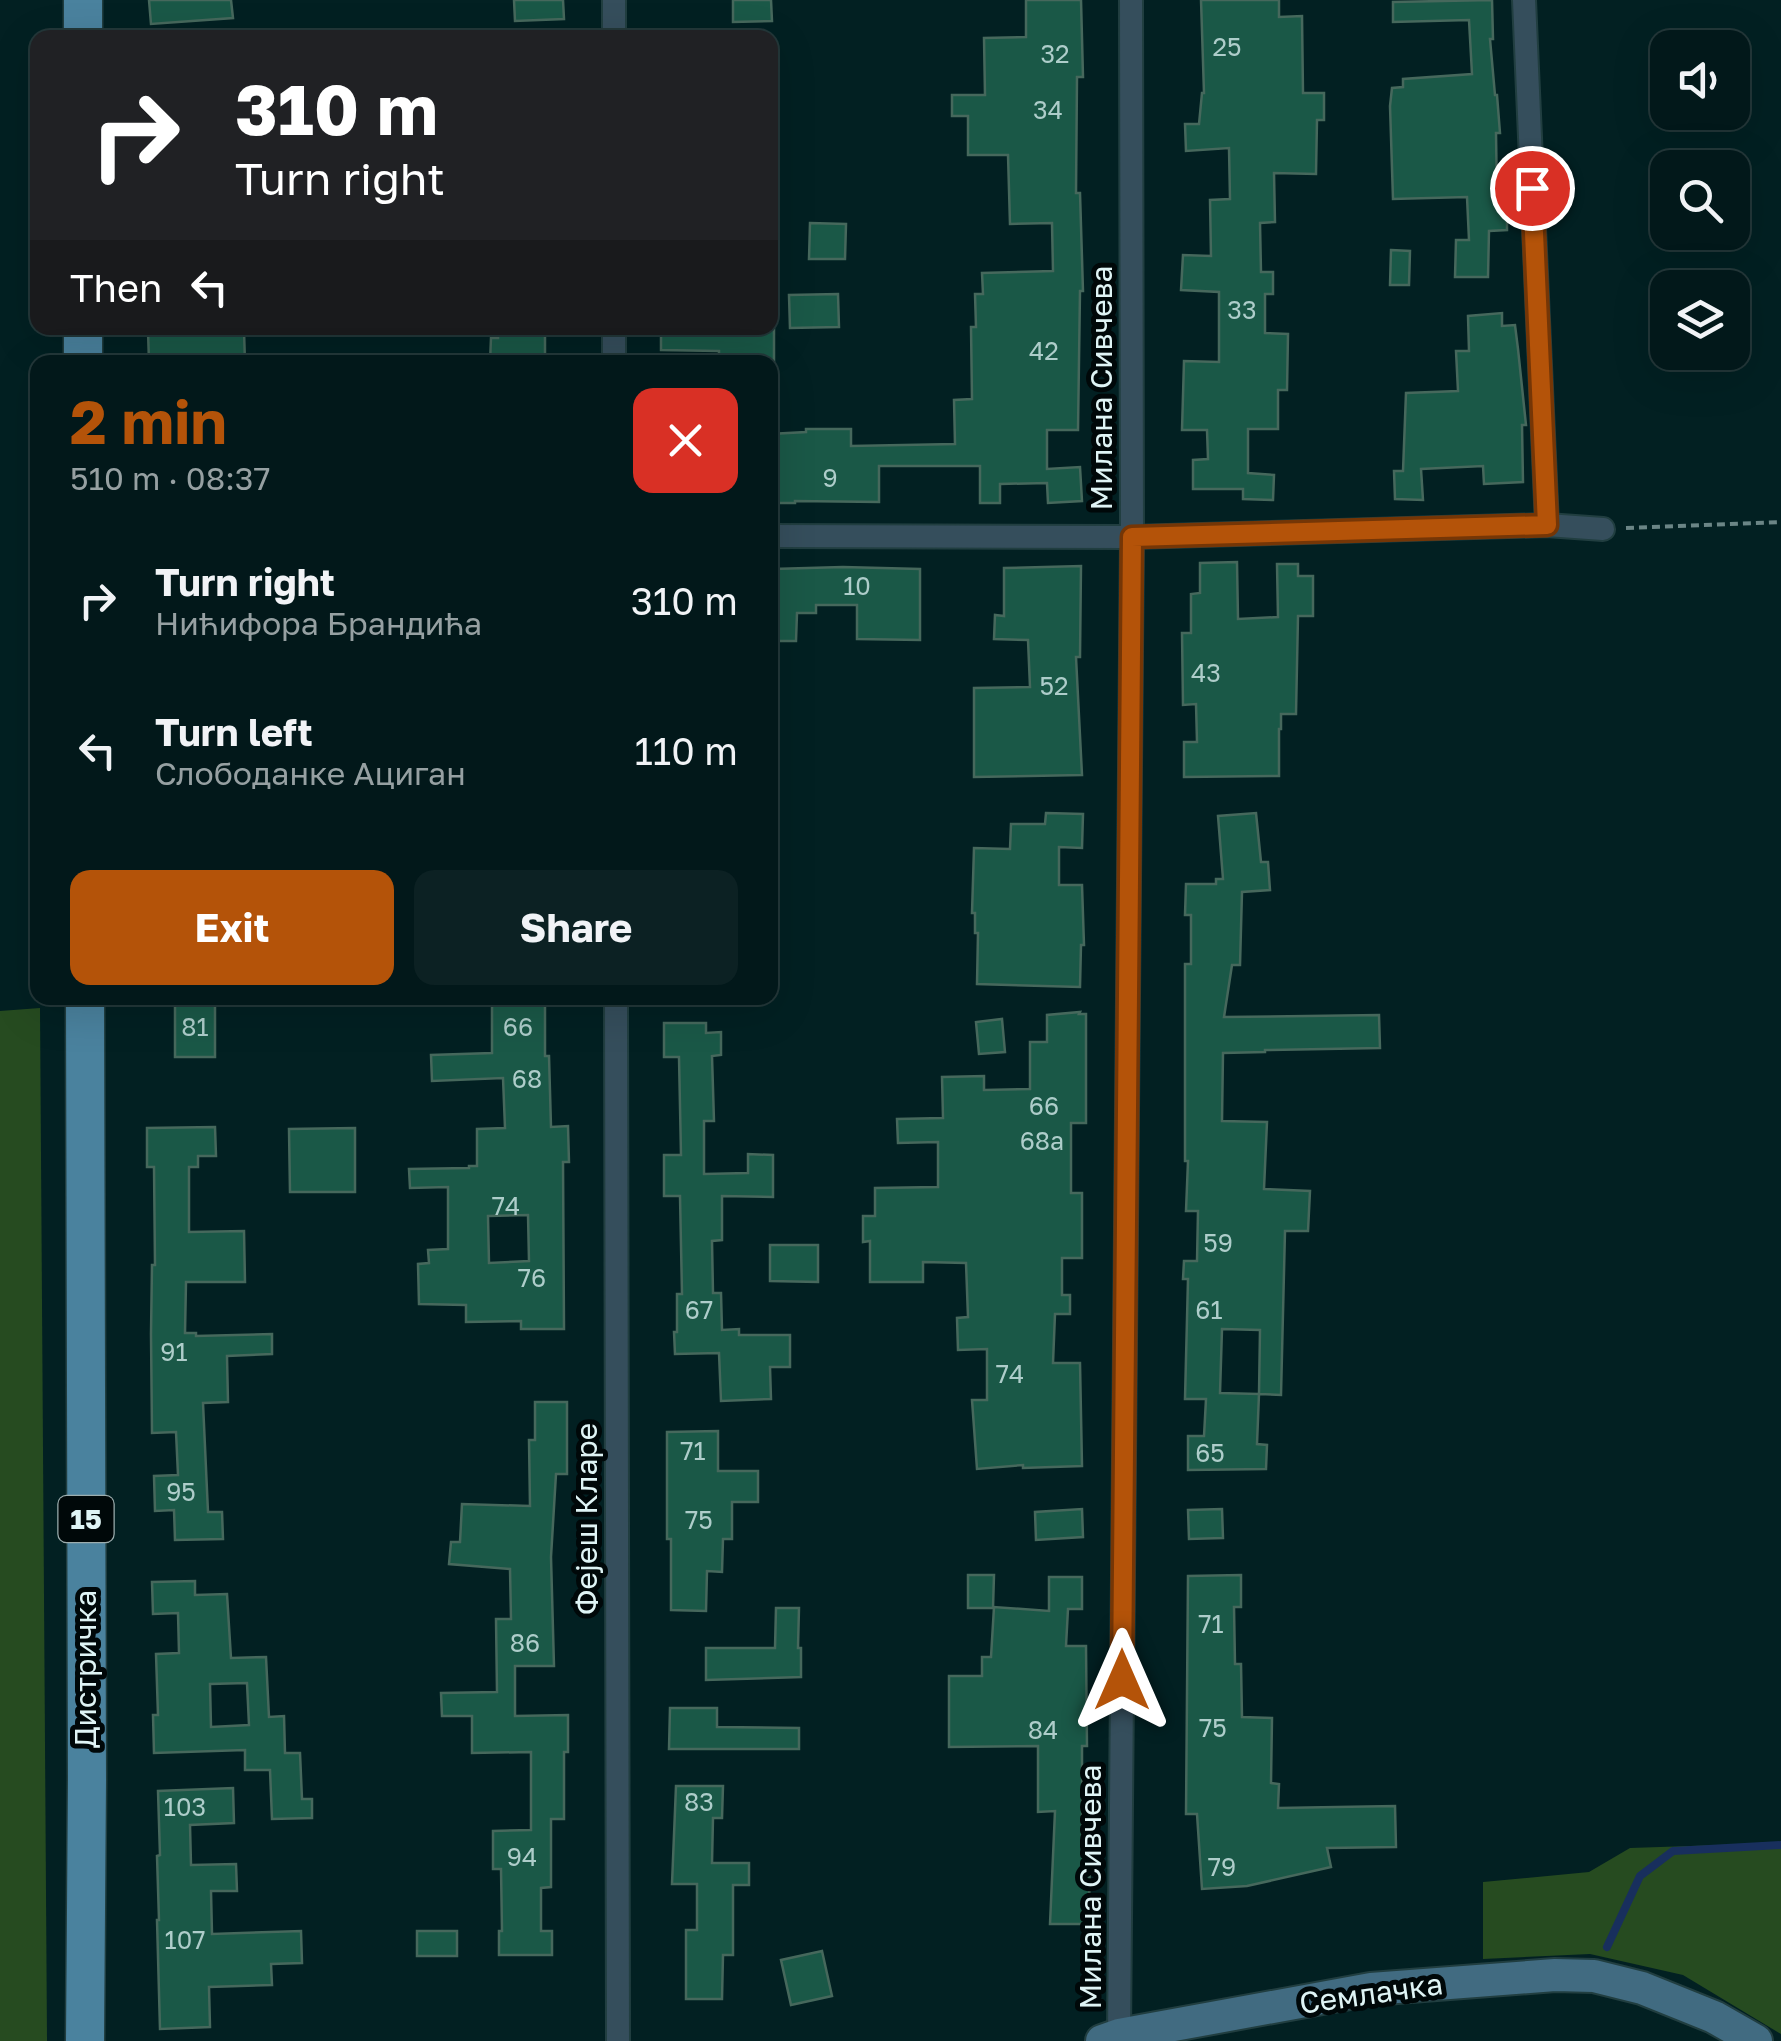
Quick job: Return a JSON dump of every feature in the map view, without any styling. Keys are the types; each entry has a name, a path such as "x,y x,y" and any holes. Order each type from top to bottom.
{"main road":[{"path":"83,0 83,30"},
{"name":"Дистричка","path":"84,1005 84,2041"},
{"name":"Семлачка","path":"1111,2038 1371,1989 1555,1975 1594,1976 1642,1988 1714,2018 1756,2041"}],"street":[{"path":"614,0 614,30"},
{"name":"Милана Сивчева","path":"1111,2038 1132,537 1132,0"},
{"path":"1524,0 1547,525"},
{"path":"778,536 1132,537 1547,525 1603,529"},
{"name":"Фејеш Кларе","path":"616,1005 618,2041"}],"path":[{"path":"1603,529 1781,522"}],"green space":[{"path":"40,1008 47,2041 0,2041 0,1011"},
{"path":"1781,1843 1781,2034 1683,1975 1590,1954 1483,1959 1483,1882 1589,1872 1630,1848"}],"building":[{"path":"149,0 231,0 233,18 151,24"},
{"path":"514,0 563,0 564,19 515,21"},
{"path":"733,0 771,0 772,21 733,22"},
{"path":"1026,0 1081,0 1083,77 1077,77 1076,193 1080,193 1083,291 1078,430 1047,430 1047,469 1080,467 1082,501 1048,503 1047,483 1000,484 1000,503 980,503 980,466 879,466 879,502 778,503 778,434 851,429 851,446 955,444 954,400 972,399 971,327 976,327 975,294 983,294 982,273 1053,271 1052,223 1010,224 1008,155 968,155 968,116 952,116 952,95 985,95 984,38 1026,37"},
{"path":"1201,0 1279,0 1279,17 1302,16 1303,93 1324,93 1324,120 1317,120 1316,174 1274,173 1275,222 1260,223 1261,272 1273,272 1273,294 1265,294 1265,333 1288,334 1287,390 1278,390 1278,429 1248,429 1248,473 1274,475 1273,500 1243,499 1243,489 1193,489 1193,460 1208,459 1207,430 1182,430 1184,361 1219,362 1219,292 1181,290 1183,255 1211,256 1210,200 1230,199 1229,148 1186,151 1185,124 1199,124 1204,93"},
{"path":"1492,0 1490,39 1500,133 1496,133 1497,199 1507,199 1507,230 1489,231 1488,277 1455,277 1456,240 1469,240 1467,197 1393,199 1390,106 1392,88 1403,87 1403,79 1472,74 1469,20 1393,22 1393,2"},
{"path":"810,223 846,224 845,259 809,259"},
{"path":"1391,250 1410,251 1409,285 1390,285"},
{"path":"838,294 839,327 790,328 789,295"},
{"path":"1502,313 1502,326 1515,325 1518,349 1526,425 1522,425 1523,482 1484,484 1483,466 1421,469 1423,500 1395,499 1394,471 1403,471 1406,393 1458,391 1456,351 1469,351 1468,316"},
{"path":"148,335 244,335 245,355 149,355"},
{"path":"545,335 545,355 490,355 491,338"},
{"path":"661,335 774,335 774,355 661,350"},
{"path":"1237,562 1238,619 1278,617 1277,564 1298,564 1298,576 1313,576 1313,616 1298,616 1296,714 1281,714 1279,776 1184,777 1184,742 1197,742 1196,704 1183,705 1182,633 1191,633 1191,594 1200,593 1200,563"},
{"path":"1081,566 1080,657 1076,657 1082,775 974,777 974,688 1030,687 1028,640 994,639 995,615 1004,616 1004,568"},
{"path":"778,569 920,569 920,640 857,639 857,605 816,605 816,613 797,613 796,641 778,641"},
{"path":"1046,813 1083,814 1082,848 1059,847 1059,885 1082,885 1084,945 1080,987 977,984 978,933 972,913 974,848 1010,849 1011,824 1045,824"},
{"path":"1256,813 1261,862 1268,862 1270,890 1242,892 1240,965 1232,965 1224,1017 1379,1015 1380,1048 1223,1053 1222,1121 1267,1122 1264,1189 1310,1191 1308,1231 1285,1231 1281,1395 1259,1394 1257,1444 1267,1445 1266,1469 1188,1470 1188,1436 1204,1436 1206,1399 1185,1399 1188,1279 1183,1279 1184,1261 1197,1261 1198,1211 1186,1211 1185,964 1191,964 1191,915 1185,915 1186,884 1216,884 1216,879 1223,879 1218,816","holes":["1222,1329 1260,1330 1259,1394 1220,1393"]},
{"path":"175,1005 215,1005 215,1057 175,1057"},
{"path":"492,1005 545,1005 551,1127 568,1126 569,1162 563,1162 564,1329 521,1329 521,1321 466,1322 466,1305 419,1304 418,1264 429,1263 428,1250 448,1249 448,1187 410,1188 409,1169 477,1166 477,1129 505,1128 503,1078 432,1081 431,1055 492,1053","holes":["528,1215 529,1261 489,1263 488,1216"]},
{"path":"1086,1014 1086,1123 1071,1123 1071,1193 1082,1193 1082,1258 1062,1258 1062,1295 1070,1295 1070,1314 1055,1314 1053,1363 1080,1363 1082,1466 977,1469 972,1400 987,1400 987,1349 958,1350 957,1318 968,1317 966,1263 923,1262 923,1282 870,1282 870,1241 863,1242 863,1216 875,1216 875,1188 938,1187 938,1142 898,1143 897,1119 943,1118 942,1077 984,1076 984,1090 1030,1089 1030,1042 1047,1042 1047,1015"},
{"path":"1002,1019 1005,1052 979,1054 976,1022"},
{"path":"664,1023 706,1023 706,1033 721,1032 721,1055 712,1056 714,1121 704,1121 704,1174 748,1173 748,1154 773,1155 773,1197 722,1196 722,1240 712,1241 713,1293 721,1293 722,1330 739,1329 739,1335 790,1335 790,1367 770,1367 771,1399 721,1401 719,1353 675,1354 677,1294 682,1294 680,1196 664,1196 664,1155 681,1155 679,1057 664,1057"},
{"path":"215,1127 216,1156 198,1156 198,1167 189,1167 189,1232 244,1231 245,1282 186,1282 185,1333 272,1334 272,1354 227,1356 228,1402 203,1403 208,1512 222,1512 223,1539 175,1540 174,1510 155,1511 154,1476 178,1475 176,1432 152,1433 154,1167 147,1167 147,1128"},
{"path":"355,1128 355,1192 290,1192 289,1129"},
{"path":"770,1245 818,1245 818,1282 770,1281"},
{"path":"535,1402 567,1402 567,1474 556,1474 551,1557 554,1666 515,1666 515,1716 568,1715 564,1819 551,1819 551,1887 541,1888 541,1931 552,1931 552,1955 499,1955 501,1869 493,1869 493,1831 531,1830 531,1752 472,1753 472,1716 442,1716 441,1693 497,1692 496,1619 511,1619 510,1569 449,1564 451,1542 460,1542 462,1504 530,1506 529,1440 535,1440"},
{"path":"718,1431 718,1471 758,1471 758,1502 732,1502 732,1539 723,1539 722,1572 707,1571 706,1611 671,1610 667,1432"},
{"path":"1082,1509 1083,1537 1036,1540 1035,1512"},
{"path":"1222,1509 1223,1538 1189,1539 1188,1510"},
{"path":"968,1575 994,1575 993,1608 968,1608"},
{"path":"1241,1575 1241,1607 1234,1607 1235,1664 1241,1664 1242,1717 1272,1718 1271,1783 1279,1784 1278,1808 1395,1806 1396,1847 1327,1848 1331,1867 1247,1886 1202,1889 1197,1814 1186,1814 1188,1576"},
{"path":"1049,1577 1082,1577 1082,1609 1068,1609 1066,1646 1086,1646 1087,1746 1082,1746 1082,1839 1090,1840 1089,1924 1050,1924 1055,1811 1038,1812 1038,1746 949,1747 949,1676 982,1676 982,1657 991,1657 994,1607 1049,1611"},
{"path":"195,1581 195,1595 227,1594 231,1658 266,1657 269,1717 284,1716 285,1753 300,1753 302,1799 312,1799 312,1818 272,1819 270,1770 245,1770 245,1750 154,1753 153,1715 158,1715 156,1654 179,1653 178,1613 153,1614 152,1582","holes":["247,1683 249,1725 211,1727 210,1684"]},
{"path":"776,1608 799,1608 801,1677 706,1680 706,1648 775,1648"},
{"path":"670,1708 717,1708 717,1727 799,1728 799,1749 669,1749"},
{"path":"676,1786 723,1786 722,1818 713,1818 712,1863 749,1863 749,1885 733,1885 733,1955 723,1955 722,1999 686,1999 686,1930 697,1930 697,1884 672,1884"},
{"path":"233,1788 234,1823 190,1825 191,1865 236,1864 237,1891 211,1891 212,1934 301,1931 302,1963 271,1964 272,1985 209,1987 210,2027 160,2029 158,1791"},
{"path":"417,1931 457,1931 457,1956 417,1956"},
{"path":"822,1951 832,1996 791,2005 781,1960"}],"waterway":[{"path":"1607,1947 1640,1876 1673,1851 1781,1845"}],"route":[{"path":"1122,1680 1132,537 1547,525 1532,188"}]}
